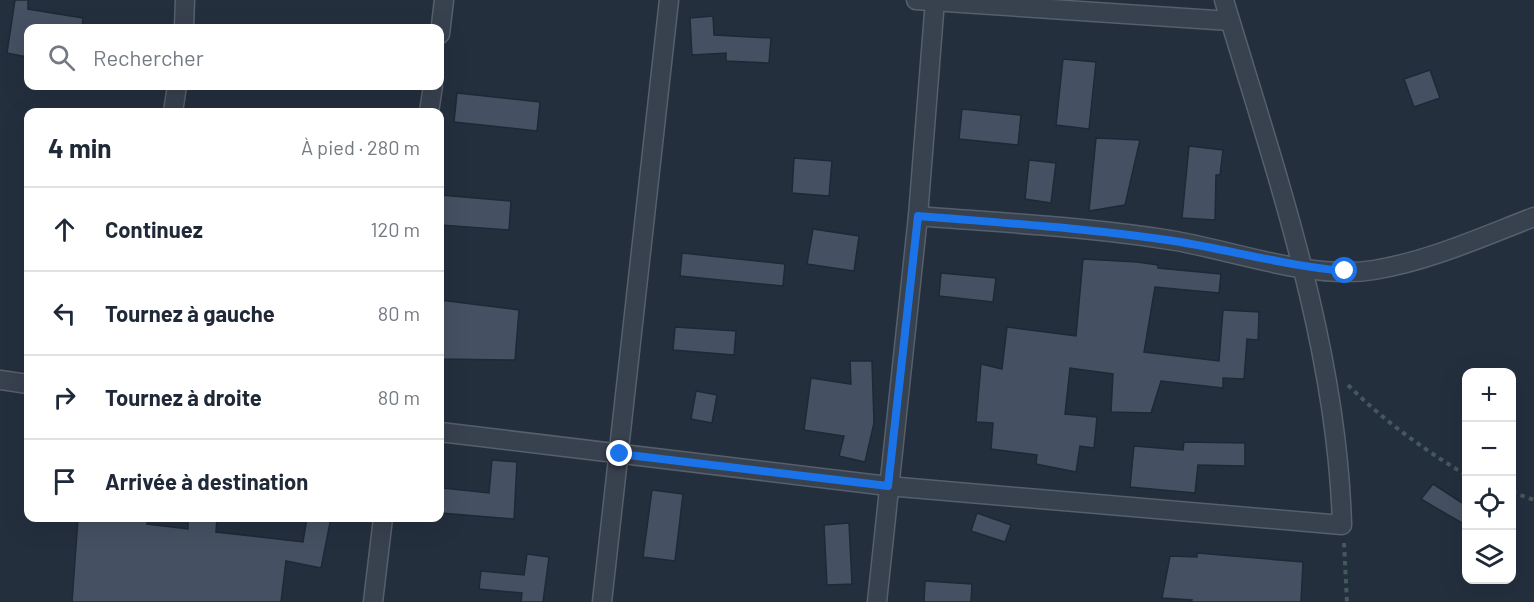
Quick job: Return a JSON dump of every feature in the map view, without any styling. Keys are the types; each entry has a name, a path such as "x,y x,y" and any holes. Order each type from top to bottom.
{"street":[{"path":"184,24 185,0"},
{"path":"441,24 444,0"},
{"path":"602,602 669,0"},
{"path":"444,432 888,486 1342,525 1338,461 1322,359 1303,267 1224,0"},
{"path":"877,602 918,216 929,1 1230,21"},
{"path":"174,108 176,90"},
{"path":"430,108 432,90"},
{"path":"918,216 1124,234 1176,241 1303,267 1373,270 1432,256 1534,217"},
{"path":"0,380 24,383"},
{"path":"373,602 383,522"}],"path":[{"path":"1322,359 1376,413 1417,445 1462,472"},
{"path":"1516,493 1534,500"},
{"path":"1342,525 1347,602"}],"building":[{"path":"15,0 28,0 28,9 83,18 82,24 24,24 24,56 7,53"},
{"path":"713,16 714,35 771,38 769,63 726,61 726,53 692,55 690,18"},
{"path":"1063,59 1096,62 1089,129 1056,125"},
{"path":"1430,70 1440,98 1414,107 1404,79"},
{"path":"457,93 540,102 537,131 454,122"},
{"path":"962,109 1021,115 1018,145 959,139"},
{"path":"1096,138 1140,140 1125,205 1089,211"},
{"path":"1189,146 1223,150 1220,175 1216,175 1215,220 1182,218"},
{"path":"794,158 832,161 829,196 792,193"},
{"path":"1029,160 1056,163 1051,203 1025,199"},
{"path":"444,195 511,201 509,230 444,225"},
{"path":"813,229 859,236 854,271 807,264"},
{"path":"682,253 785,264 783,286 680,276"},
{"path":"1083,259 1137,262 1158,265 1158,268 1221,274 1219,293 1155,287 1144,352 1219,361 1223,310 1259,312 1258,340 1247,339 1244,379 1223,378 1223,388 1161,381 1151,413 1111,412 1113,374 1070,368 1065,414 1097,417 1094,448 1080,446 1076,472 1036,464 1037,455 991,449 993,423 976,422 981,364 1002,369 1007,327 1076,336"},
{"path":"941,273 996,278 993,302 939,296"},
{"path":"444,301 519,310 515,360 444,359"},
{"path":"675,327 736,331 734,355 673,350"},
{"path":"850,361 872,361 874,423 865,462 839,456 844,436 804,430 811,378 851,384"},
{"path":"696,391 717,395 712,423 691,419"},
{"path":"1184,442 1245,443 1245,466 1198,465 1195,493 1130,487 1134,446 1183,450"},
{"path":"492,460 517,462 514,519 444,513 444,488 489,493"},
{"path":"1433,484 1462,503 1462,523 1421,499"},
{"path":"652,490 683,494 675,561 643,557"},
{"path":"977,513 1011,525 1005,542 971,531"},
{"path":"78,522 147,522 147,524 188,529 188,522 217,522 216,532 303,542 306,522 330,522 321,568 286,561 281,602 72,602"},
{"path":"849,523 852,584 827,585 824,525"},
{"path":"1197,553 1303,562 1301,602 1191,602 1192,600 1162,598 1170,556 1197,557"},
{"path":"527,554 549,557 543,602 521,602 522,593 479,589 481,571 524,575"},
{"path":"925,581 972,584 971,602 924,602"}],"route":[{"path":"620,454 888,486 918,216 1114,233 1176,241 1303,267 1345,271"}]}
